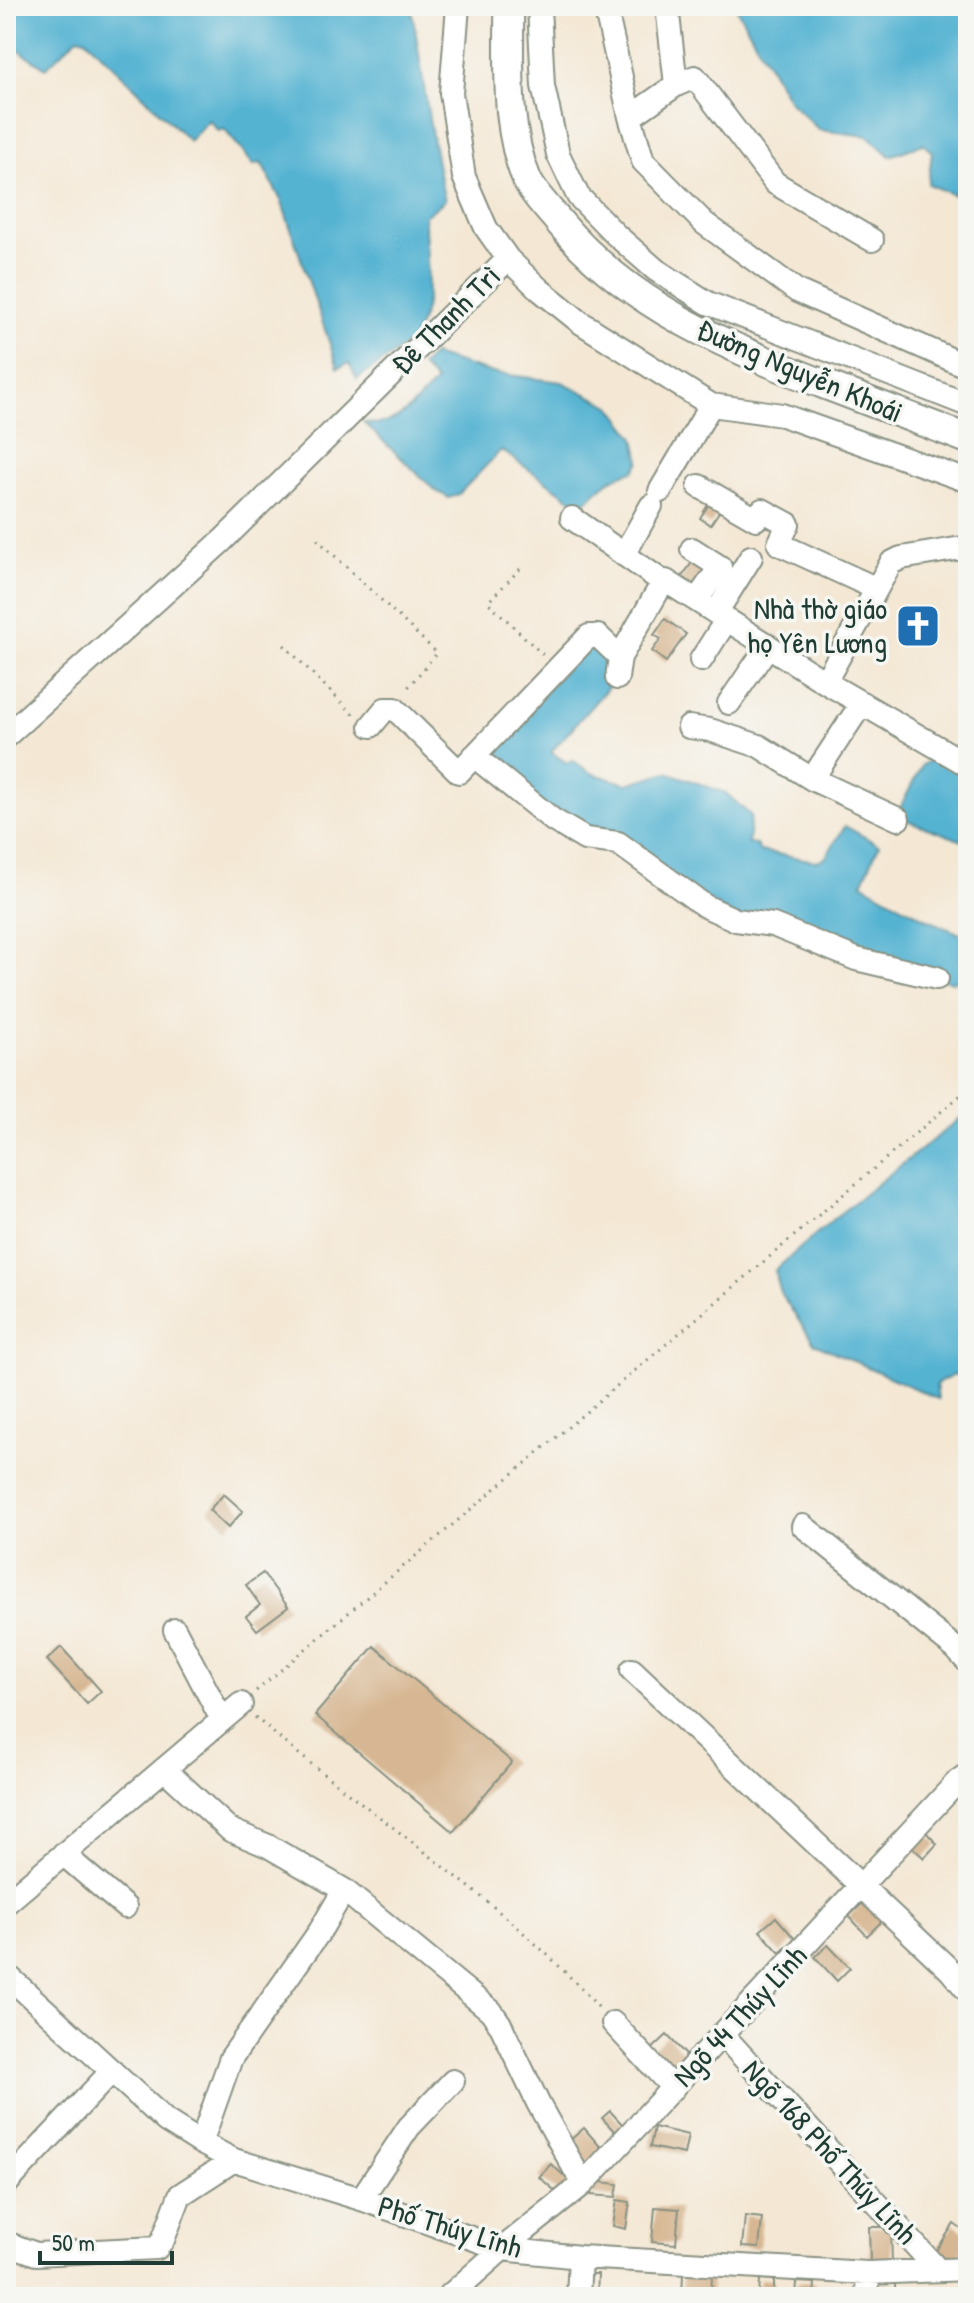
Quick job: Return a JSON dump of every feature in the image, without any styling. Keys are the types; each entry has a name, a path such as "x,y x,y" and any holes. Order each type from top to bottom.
{"main road":[{"name":"Đường Nguyễn Khoái","path":"509,6 511,115 517,149 528,183 607,272 694,329 756,358 968,439"}],"street":[{"path":"458,6 451,93 464,177 486,228 508,259"},
{"path":"539,6 543,86 558,154 578,196 616,235 656,270 708,303 968,405"},
{"path":"605,6 643,161 704,223 797,291 968,367"},
{"path":"667,6 676,85"},
{"path":"630,117 676,85 695,77 775,183 872,240"},
{"name":"Đê Thanh Trì","path":"6,736 223,540 508,259 580,322 711,405 782,415 968,481"},
{"path":"624,555 711,405"},
{"path":"699,486 756,519 762,510 788,524 779,544 875,588"},
{"path":"572,518 663,582 666,581 825,682 968,765"},
{"path":"825,682 891,563 901,558 968,547"},
{"path":"692,549 720,567 701,660"},
{"path":"713,611 751,557"},
{"path":"371,726 385,709 395,709 459,772 589,636 598,636 618,667 663,582"},
{"path":"729,703 768,646"},
{"path":"812,779 862,703"},
{"path":"689,727 710,730 759,746 812,779 898,819"},
{"path":"474,756 553,820 585,839 618,843 705,906 736,920 773,925 856,959 937,978"},
{"path":"803,1526 955,1648 968,1662"},
{"path":"175,1630 222,1720"},
{"path":"632,1670 950,1970 968,1991"},
{"path":"6,1903 241,1704"},
{"path":"164,1769 230,1830 268,1846 344,1890 491,2011 583,2184"},
{"name":"Ngõ 44 Thúy Lĩnh","path":"448,2297 583,2184 860,1886 965,1782"},
{"path":"63,1854 125,1907"},
{"path":"201,2143 231,2058 320,1931 344,1890"},
{"name":"Phố Thúy Lĩnh","path":"6,1974 166,2121 201,2143 234,2160 361,2199 502,2249 580,2257 868,2273 968,2269"},
{"path":"613,2023 673,2088"},
{"name":"Ngõ 168 Phố Thúy Lĩnh","path":"722,2034 938,2270"},
{"path":"6,2184 112,2071"},
{"path":"361,2199 409,2127 453,2081"},
{"path":"6,2243 36,2254 157,2248 180,2195 234,2160"},
{"path":"578,2297 580,2257"},
{"path":"867,2297 868,2273"}],"path":[{"path":"317,539 437,653 390,709"},
{"path":"520,569 488,602 557,668"},
{"path":"284,645 367,728 371,726"},
{"path":"613,2023 583,1990 497,1910 331,1781 241,1704 968,1089"}],"water":[{"path":"6,6 411,6 445,200 425,216 427,294 420,324 412,338 357,379 349,363 338,368 281,200 261,163 254,165 224,129 218,131 209,120 189,141 86,39 78,37 46,68 12,46 6,46"},
{"path":"735,6 968,6 968,201 928,184 932,152 923,144 890,156 868,136 819,130 789,101"},
{"path":"433,355 493,373 562,382 611,406 635,438 640,461 634,471 611,480 581,506 501,450 459,494 449,498 436,491 363,422 375,424 395,419 412,406 436,382 421,366"},
{"path":"586,646 600,646 612,659 610,685 551,752 567,763 572,760 591,773 627,784 667,772 726,793 751,816 748,843 756,845 760,851 816,861 825,858 845,826 879,845 862,883 927,919 968,937 968,971 953,982 735,916 582,835 484,761"},
{"path":"931,759 968,776 968,843 906,820 898,812 922,765"},
{"path":"968,1112 968,1368 936,1384 938,1399 814,1343 781,1294 775,1270 832,1220"}],"building":[{"path":"712,499 723,506 710,525 700,518"},
{"path":"698,554 717,568 698,595 679,581"},
{"path":"665,619 686,634 666,662 652,651 661,639 654,635"},
{"path":"224,1494 243,1511 228,1528 209,1510"},
{"path":"263,1573 288,1607 257,1630 246,1616 260,1605 246,1585"},
{"path":"374,1646 512,1762 453,1832 315,1715"},
{"path":"61,1647 101,1691 87,1704 47,1660"},
{"path":"925,1831 937,1844 924,1858 911,1846"},
{"path":"864,1902 882,1921 867,1936 849,1916"},
{"path":"776,1917 795,1939 780,1953 760,1931"},
{"path":"828,1945 850,1968 837,1981 815,1957"},
{"path":"667,2035 687,2056 670,2073 649,2052"},
{"path":"610,2111 623,2125 615,2132 602,2118"},
{"path":"654,2127 688,2135 684,2154 650,2147"},
{"path":"584,2128 603,2150 586,2164 568,2142"},
{"path":"551,2164 571,2182 560,2195 539,2177"},
{"path":"592,2181 618,2184 616,2197 591,2195"},
{"path":"617,2200 630,2202 626,2229 613,2226"},
{"path":"655,2207 679,2209 676,2244 652,2242"},
{"path":"745,2216 762,2218 759,2248 742,2247"},
{"path":"954,2224 968,2234 968,2242 953,2264 935,2252"},
{"path":"869,2227 891,2227 892,2263 870,2263"},
{"path":"584,2274 598,2274 597,2297 584,2297"},
{"path":"683,2274 712,2275 711,2297 682,2297"},
{"path":"760,2279 774,2280 774,2297 759,2297"},
{"path":"797,2282 815,2283 814,2297 796,2297"},
{"path":"895,2283 895,2297 874,2297 873,2284"}],"place":[{"name":"Nhà thờ giáo họ Yên Lương","path":"918,626"}]}
